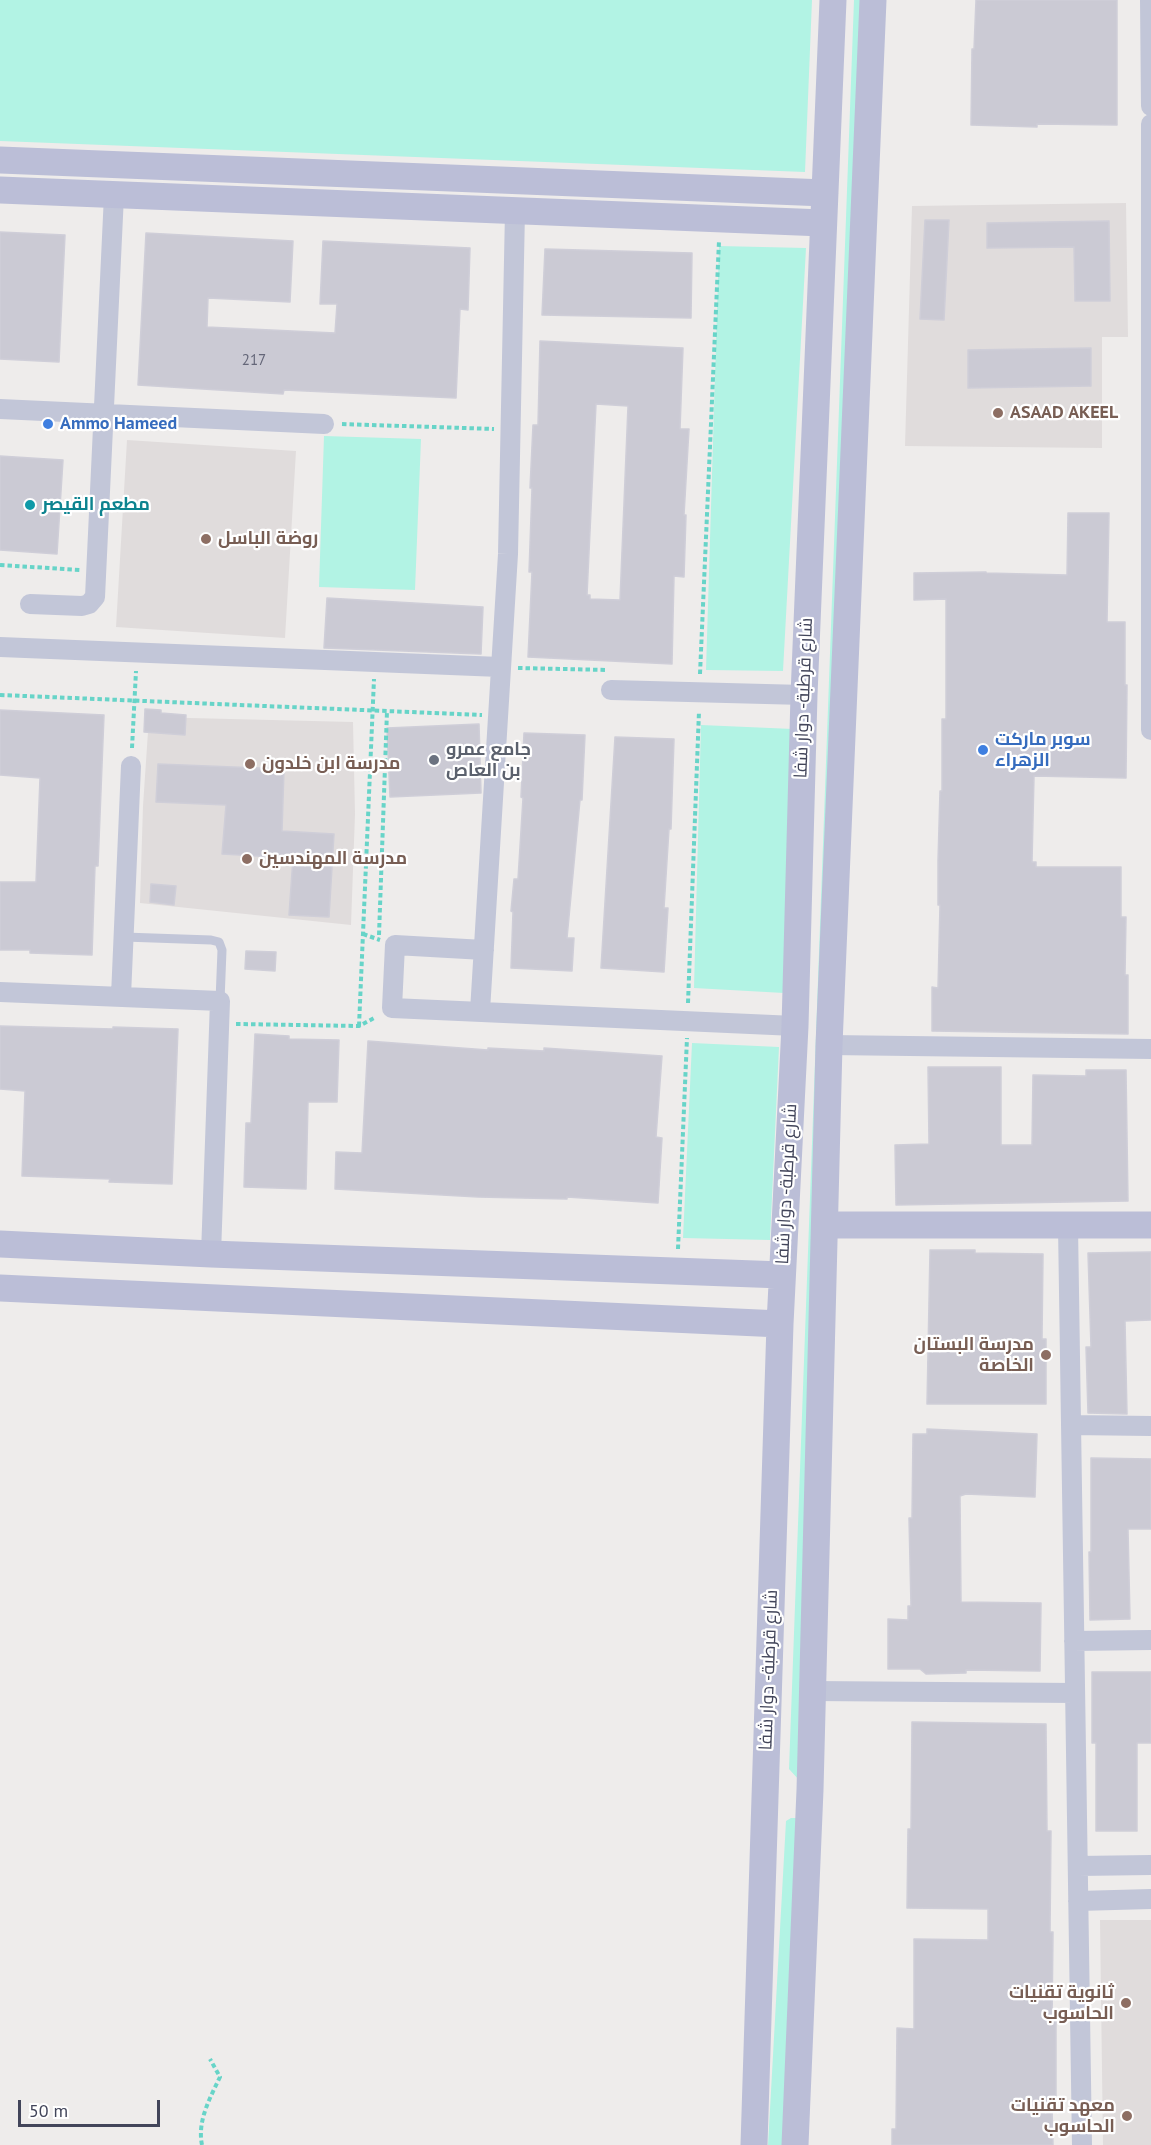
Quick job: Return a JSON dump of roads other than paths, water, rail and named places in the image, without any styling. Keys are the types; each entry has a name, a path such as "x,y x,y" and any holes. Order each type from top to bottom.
{"main road":[{"name":"شارع قرطبة- دوار شفا","path":"754,2145 780,1324 795,1026 804,695 833,0"},
{"path":"795,2145 810,1790 829,1045 873,0"},
{"path":"0,160 825,193"},
{"path":"114,195 116,165"},
{"path":"515,211 516,181"},
{"path":"0,190 823,223"},
{"path":"799,841 838,842"},
{"path":"825,1225 1151,1225"},
{"path":"0,1244 782,1275"},
{"path":"0,1288 780,1324"},
{"path":"765,1788 810,1790"}],"street":[{"path":"1150,0 1151,106"},
{"path":"1151,124 1151,730"},
{"path":"30,604 82,606 89,604 94,597 114,195"},
{"path":"480,1011 508,554 515,211"},
{"path":"0,409 324,424"},
{"path":"0,647 500,667"},
{"path":"611,690 804,695"},
{"path":"121,996 131,766"},
{"path":"484,950 394,945 392,1008 795,1026"},
{"path":"0,992 220,1000 211,1254"},
{"path":"829,1045 1151,1049"},
{"path":"1068,1226 1082,2145"},
{"path":"1071,1425 1151,1426"},
{"path":"1074,1641 1151,1640"},
{"path":"812,1691 1075,1693"},
{"path":"1078,1866 1151,1865"},
{"path":"1078,1901 1151,1899"}],"lane":[{"path":"124,937 219,942 222,950 220,1000"}],"place":[{"name":"ASAAD AKEEL","path":"998,413"},
{"name":"Ammo Hameed","path":"48,424"},
{"name":"مطعم القيصر","path":"30,505"},
{"name":"روضة الباسل","path":"206,539"},
{"name":"سوبر ماركت الزهراء","path":"983,750"},
{"name":"جامع عمرو بن العاص","path":"434,760"},
{"name":"مدرسة ابن خلدون","path":"250,764"},
{"name":"مدرسة المهندسين","path":"247,859"},
{"name":"مدرسة البستان الخاصة","path":"1046,1355"},
{"name":"ثانوية تقنيات الحاسوب","path":"1126,2003"},
{"name":"معهد تقنيات الحاسوب","path":"1127,2116"}]}
